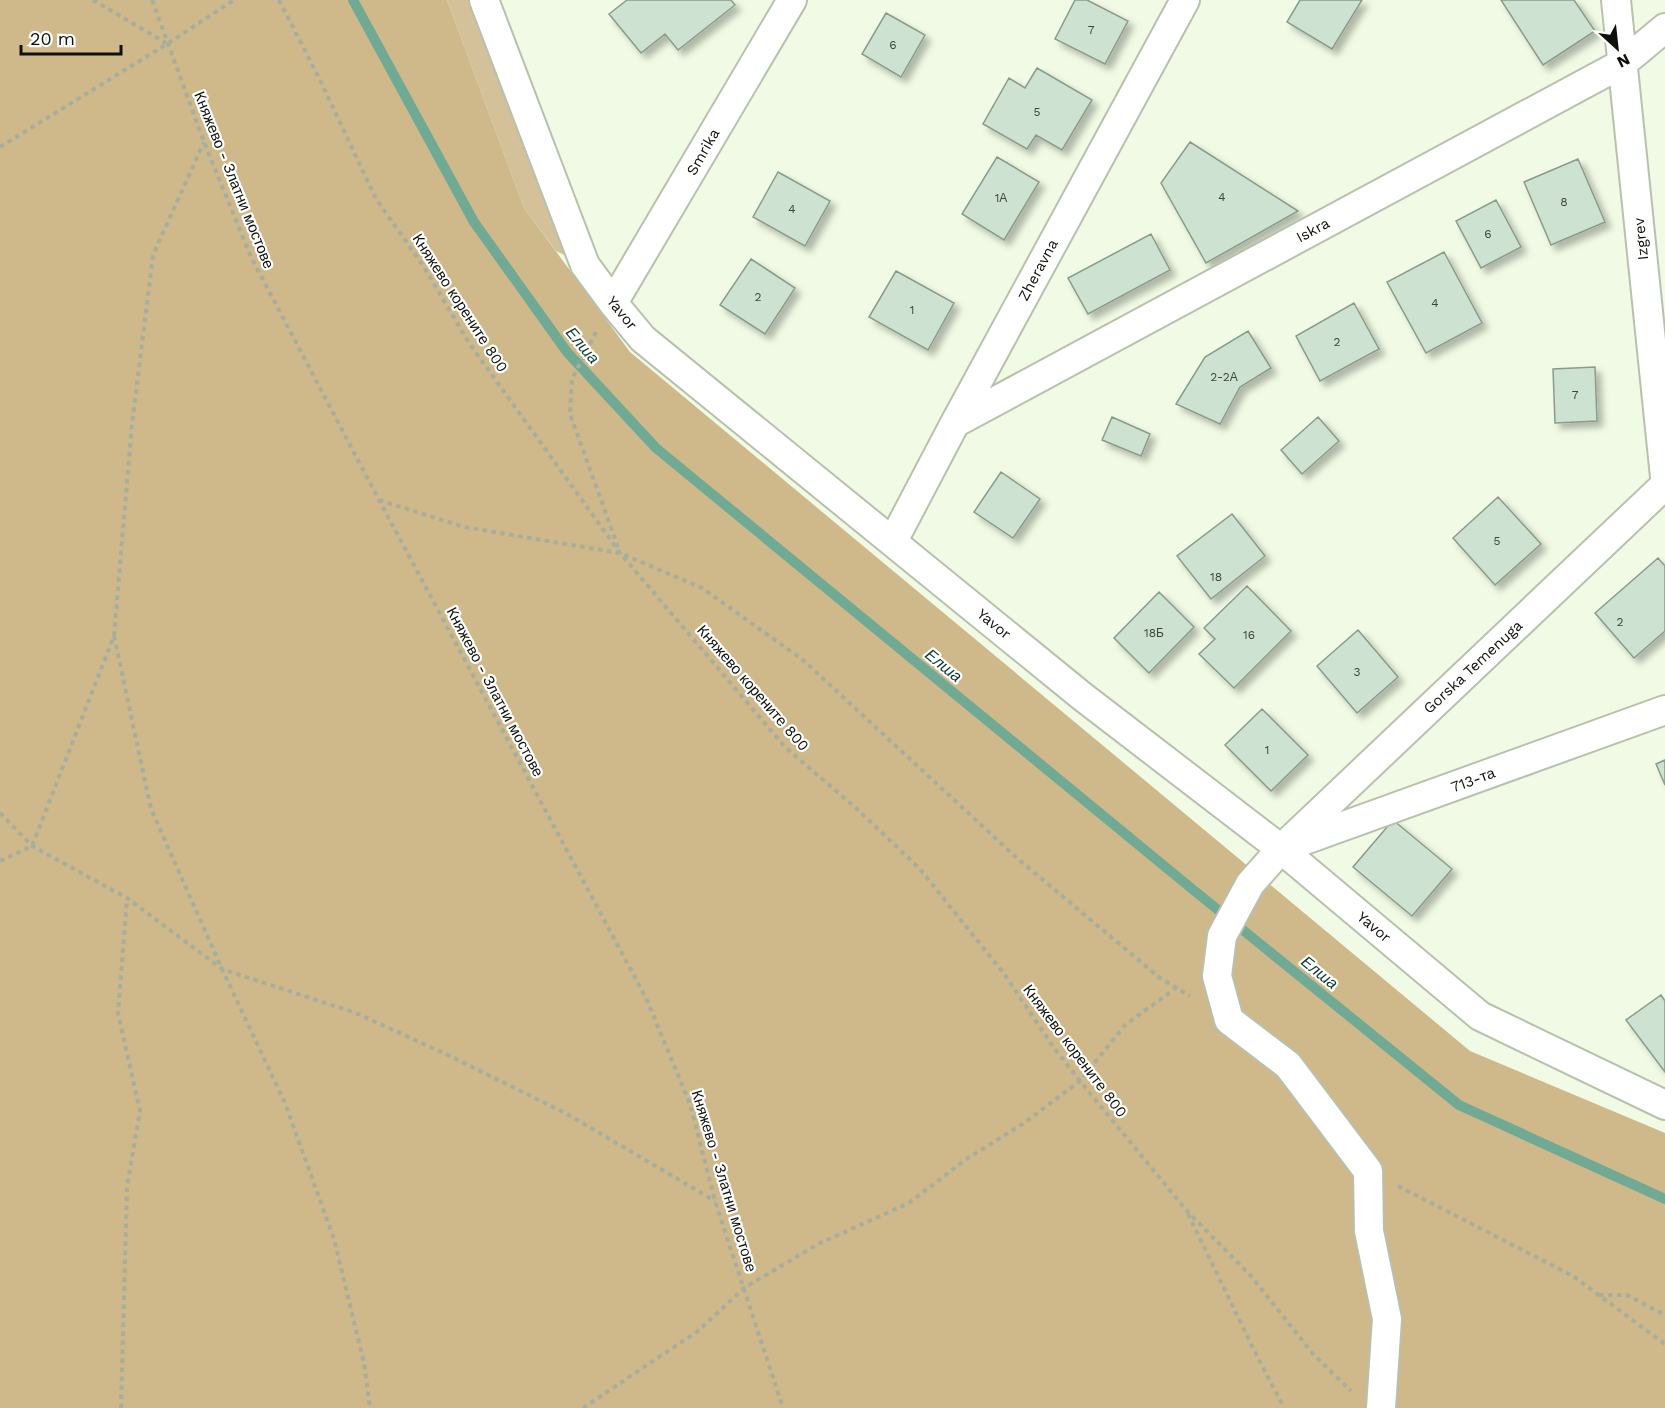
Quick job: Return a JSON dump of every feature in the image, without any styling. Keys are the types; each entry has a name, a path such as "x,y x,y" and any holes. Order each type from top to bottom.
{"street":[{"name":"Yavor","path":"484,0 585,265 643,339 1083,697 1281,849 1480,1016 1665,1105"},
{"name":"Smrika","path":"613,303 792,0"},
{"name":"Zheravna","path":"893,542 955,423 1185,0"},
{"name":"Izgrev","path":"1617,0 1665,477"},
{"name":"Iskra","path":"955,423 1623,63 1665,28"},
{"name":"Gorska Temenuga","path":"1228,1020 1217,976 1222,936 1250,884 1281,849 1665,484"},
{"name":"713-та","path":"1281,849 1665,710"},
{"path":"1228,1020 1288,1065 1368,1171 1369,1231 1387,1319 1380,1408"}],"path":[{"path":"93,0 167,44"},
{"name":"Княжево - Златни мостове","path":"152,0 204,142 250,257 646,998 690,1104 715,1201 783,1408"},
{"path":"0,147 234,0"},
{"name":"Княжево корените 800","path":"279,0 320,80 376,199 424,267 469,343 620,553 785,747 856,808 920,869 1005,975 1054,1048 1187,1211 1251,1276 1313,1354 1352,1393"},
{"path":"0,861 32,846 114,636 132,424 153,255 204,142"},
{"path":"586,348 572,379 570,414 620,553"},
{"path":"379,500 464,527 620,553 702,588 803,660 1017,859 1160,978 1228,1020"},
{"path":"114,636 151,809 285,1103 334,1239 364,1363 370,1408"},
{"path":"0,813 32,846 127,898 222,969 356,1013 450,1056 567,1114 715,1201"},
{"path":"121,1408 127,1187 140,1111 118,1013 127,898"},
{"path":"583,1408 698,1331 744,1288 818,1244 909,1203 964,1160 1024,1124 1080,1081 1125,1025 1176,988"},
{"path":"1368,1171 1573,1276 1665,1344"},
{"path":"1187,1211 1284,1408"},
{"path":"1599,1295 1627,1295 1665,1313"}],"shaded area":[{"path":"0,0 447,0 524,208 630,352 1470,1051 1665,1133 1665,1408 0,1408"},
{"path":"447,0 480,0 585,265 556,251 524,208"}],"building":[{"path":"627,0 731,0 735,5 678,50 665,34 641,53 609,14"},
{"path":"1075,0 1087,0 1128,21 1105,64 1055,39"},
{"path":"1300,0 1362,0 1332,49 1287,22"},
{"path":"1501,0 1574,0 1595,31 1543,65"},
{"path":"886,13 925,35 901,77 862,54"},
{"path":"1037,68 1092,100 1062,150 1036,135 1027,149 983,124 1009,78 1025,88"},
{"path":"1190,142 1298,211 1206,263 1161,183"},
{"path":"997,157 1039,182 1004,240 962,214"},
{"path":"1578,159 1605,222 1551,245 1524,182"},
{"path":"778,172 830,201 805,246 753,217"},
{"path":"1496,200 1521,247 1481,268 1456,221"},
{"path":"1151,234 1170,270 1088,314 1068,278"},
{"path":"1444,252 1482,323 1426,353 1387,282"},
{"path":"751,259 795,288 765,334 720,305"},
{"path":"896,271 954,303 928,350 869,317"},
{"path":"1354,303 1379,349 1320,381 1296,336"},
{"path":"1248,331 1271,368 1240,387 1220,424 1176,404 1205,357"},
{"path":"1595,367 1597,421 1555,423 1553,369"},
{"path":"1112,417 1150,434 1141,456 1102,440"},
{"path":"1318,417 1339,441 1302,474 1281,450"},
{"path":"1001,472 1040,499 1013,538 974,512"},
{"path":"1498,497 1541,544 1495,585 1453,538"},
{"path":"1232,514 1265,556 1211,599 1177,556"},
{"path":"1658,558 1665,566 1665,631 1634,658 1595,613"},
{"path":"1247,586 1291,631 1234,688 1199,654 1215,639 1204,628"},
{"path":"1159,592 1194,627 1149,673 1114,638"},
{"path":"1358,630 1398,677 1357,713 1317,666"},
{"path":"1262,709 1308,755 1271,791 1225,745"},
{"path":"1665,760 1665,785 1656,764"},
{"path":"1393,820 1452,869 1412,916 1353,867"},
{"path":"1661,995 1665,1001 1665,1072 1626,1020"}],"waterway":[{"name":"Елша","path":"353,0 474,222 567,352 656,448 1459,1105 1665,1199"}]}
